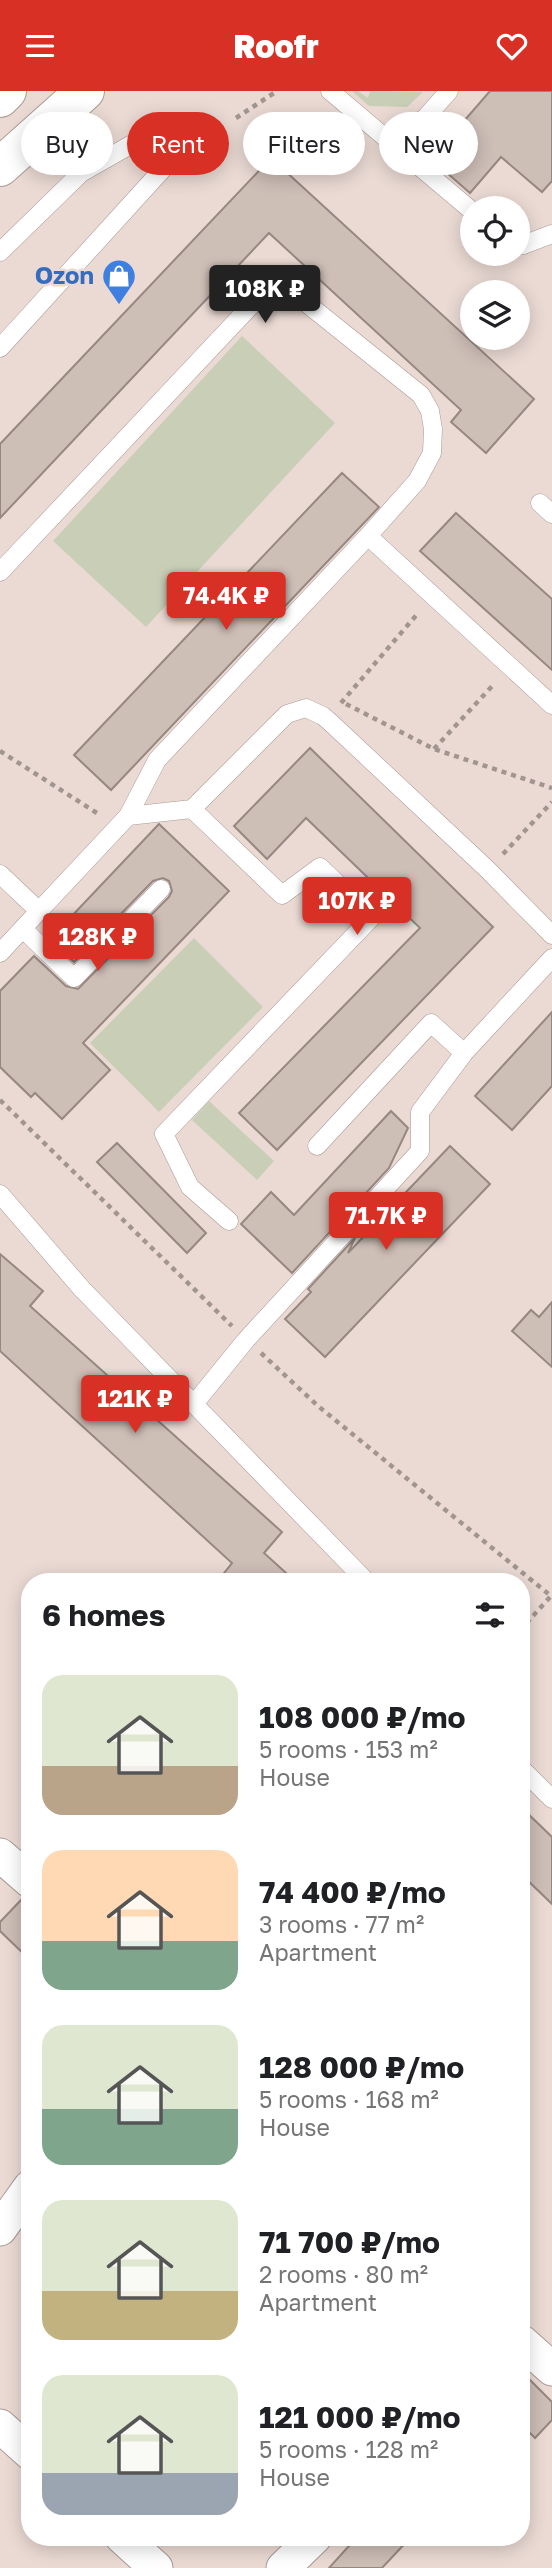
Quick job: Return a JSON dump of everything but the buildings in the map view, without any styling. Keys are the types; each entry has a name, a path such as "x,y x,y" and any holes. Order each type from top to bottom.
{"main road":[{"path":"0,98 7,91"},
{"path":"61,112 85,91"},
{"path":"0,167 21,148"}],"street":[{"path":"0,1854 21,1873"},
{"path":"0,2229 21,2200"},
{"path":"530,2349 552,2369"},
{"path":"0,2426 21,2445"},
{"path":"132,2546 156,2568"},
{"path":"283,2568 306,2546"}],"lane":[{"path":"330,91 379,131"},
{"path":"430,112 449,91"},
{"path":"0,348 181,149 182,140 174,130 162,127 113,155"},
{"path":"0,252 79,175"},
{"path":"430,175 460,201"},
{"path":"530,242 552,234"},
{"path":"0,572 260,296 290,290 421,395 430,411 433,429 432,453 417,481 157,760 124,821 0,953"},
{"path":"368,536 552,705"},
{"path":"124,821 192,809 287,714 306,708 330,722 488,870 552,935"},
{"path":"192,809 282,895 320,867 372,917 164,1134 190,1187 229,1221"},
{"path":"0,874 39,911"},
{"path":"23,929 74,978 161,889"},
{"path":"194,1404 246,1340 420,1150 420,1112 464,1053 552,958"},
{"path":"317,1146 431,1023 464,1053"},
{"path":"0,1194 82,1289 358,1573"},
{"path":"530,1777 552,1799"}],"path":[{"path":"236,118 277,91"},
{"path":"336,712 433,596"},
{"path":"434,749 510,666"},
{"path":"342,702 434,749 552,788"},
{"path":"0,751 124,821"},
{"path":"488,870 552,802"},
{"path":"0,1100 246,1340 318,1406 524,1573"},
{"path":"530,1578 552,1596 530,1619"}],"green space":[{"path":"352,91 358,91 368,98 370,91 423,92 407,107 369,106"},
{"path":"242,336 335,423 146,627 53,541"},
{"path":"194,938 263,1007 159,1112 90,1043"},
{"path":"209,1101 274,1161 257,1180 192,1120"}],"place":[{"name":"Ozon","path":"119,306"}]}
